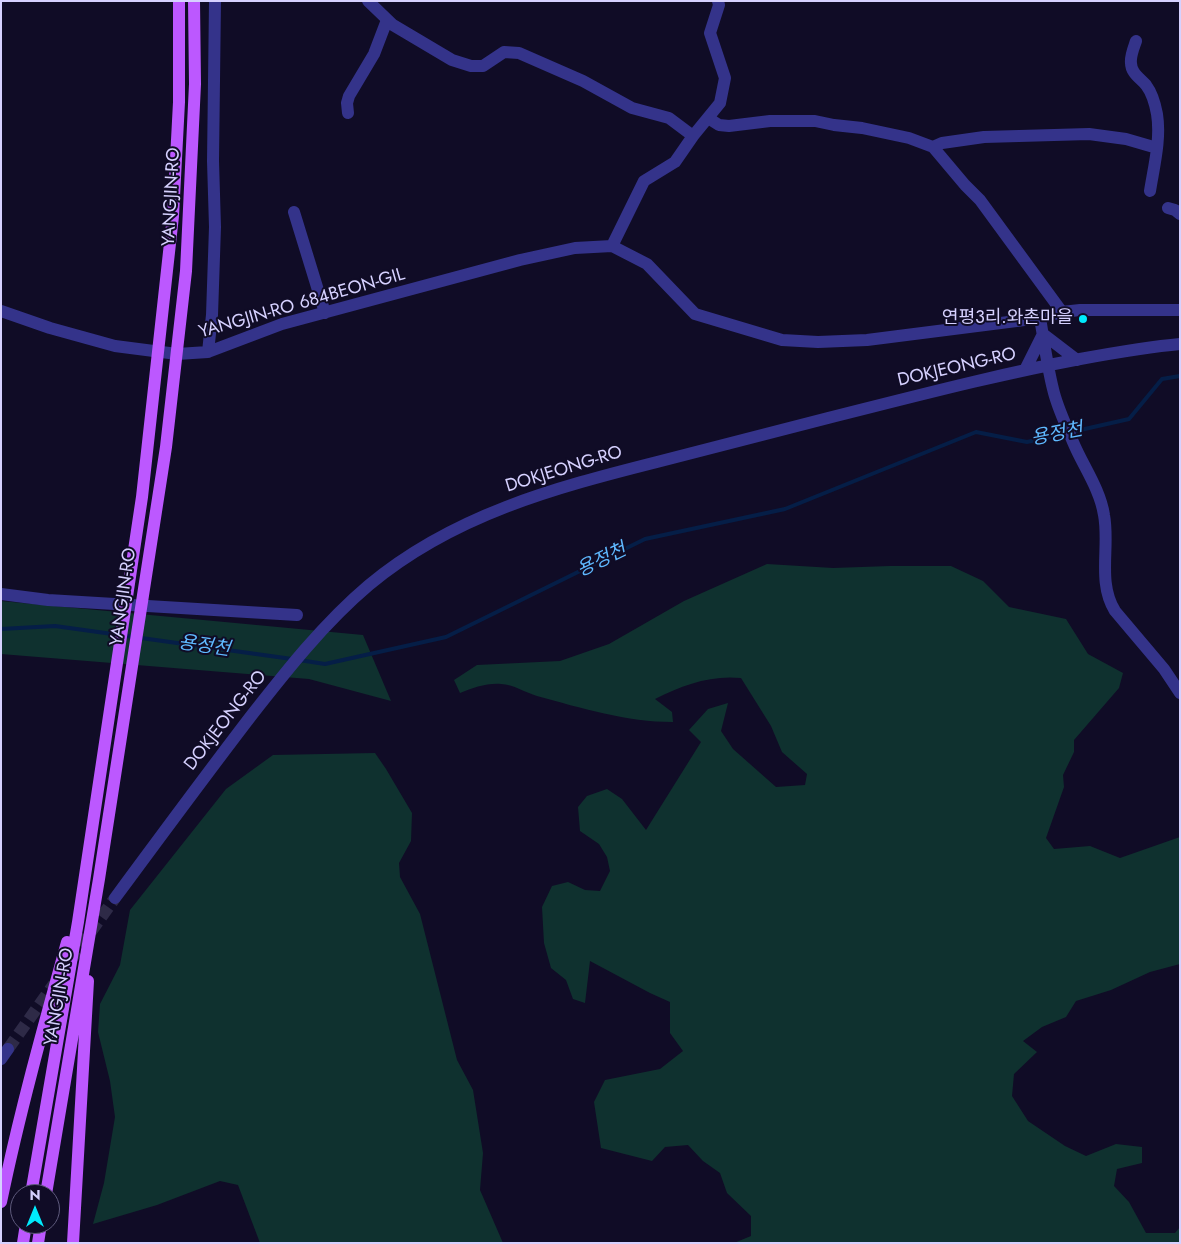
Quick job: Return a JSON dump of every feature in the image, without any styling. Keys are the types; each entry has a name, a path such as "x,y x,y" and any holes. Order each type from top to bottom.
{"main road":[{"name":"YANGJIN-RO","path":"33,1184 116,679 142,497 173,216 180,102 179,1"},
{"name":"YANGJIN-RO","path":"48,1184 99,879 166,447 186,271 195,84 194,1"},
{"path":"73,1243 87,994 99,879"},
{"path":"1,1202 42,1031 82,892"}],"street":[{"path":"208,352 212,316 215,227 213,161 215,1"},
{"path":"368,1 387,20 452,60 472,66 487,64 504,52 518,53 583,81 632,108 669,118 693,136"},
{"path":"718,1 719,5 710,33 725,78 720,103 675,162 644,181 612,246 647,264 695,314 782,340 818,342 867,340 1040,318 1062,312 1180,310"},
{"path":"348,113 349,96 374,54 387,20"},
{"path":"1136,41 1130,63 1134,73 1146,85 1155,103 1158,124 1150,191"},
{"path":"708,118 719,125 729,126 786,120 815,121 910,138 933,147 980,200 1062,312"},
{"path":"933,147 942,143 984,137 1089,134 1126,140 1156,148"},
{"path":"294,212 325,313"},
{"name":"YANGJIN-RO 684BEON-GIL","path":"1,311 50,328 115,346 177,354 208,352 282,324 520,260 575,248 612,246"},
{"path":"1040,318 1053,391 1073,443 1101,499 1106,546 1105,577 1109,602 1164,669 1180,693"},
{"path":"1043,334 1077,360"},
{"path":"1024,370 1043,334"},
{"name":"DOKJEONG-RO","path":"115,898 170,822 265,699 313,641 345,608 380,577 429,544 483,516 544,492 589,479 967,383 1048,365 1144,348 1180,344"},
{"path":"1,594 48,600 297,615"}],"green space":[{"path":"767,564 833,568 951,566 983,581 1009,607 1066,619 1088,654 1123,673 1119,688 1074,740 1074,752 1063,775 1064,787 1046,838 1054,849 1090,846 1120,858 1180,837 1180,964 1150,972 1111,990 1076,1001 1066,1017 1042,1027 1023,1041 1037,1052 1014,1074 1012,1096 1028,1121 1065,1146 1086,1156 1116,1144 1142,1147 1142,1163 1117,1169 1114,1186 1129,1202 1146,1233 1175,1233 1180,1227 1180,1243 734,1243 751,1236 751,1216 727,1193 720,1173 703,1161 688,1145 665,1147 652,1161 601,1148 594,1102 605,1080 660,1069 683,1051 670,1033 670,1002 590,961 585,1003 573,999 566,980 551,968 544,943 542,907 552,886 568,882 585,890 600,891 610,871 607,857 599,844 580,831 578,807 587,796 607,789 622,799 646,830 701,742 689,730 708,709 728,703 721,731 733,749 776,787 805,785 807,774 782,752 771,726 741,678 718,678 697,682 655,699 672,712 673,722 639,720 604,714 537,696 506,684 485,685 460,693 454,680 477,665 560,661 609,644 684,601"},
{"path":"1,601 363,635 391,701 309,679 1,654"},
{"path":"375,753 412,813 411,841 399,863 400,877 420,914 457,1060 473,1090 483,1153 480,1190 503,1243 260,1243 238,1185 220,1181 157,1205 93,1224 104,1183 115,1117 110,1081 98,1032 100,1004 120,965 130,910 226,789 273,755"}],"waterway":[{"name":"용정천","path":"299,660 325,664 446,637 645,539 785,509 976,432 1027,442 1129,419 1162,379 1180,376"},
{"name":"용정천","path":"1,629 55,626 292,659"}],"tunnel":[{"path":"70,961 115,898"},
{"path":"8,1049 54,984"}],"place":[{"name":"연평3리.와촌마을","path":"1083,319"}]}
